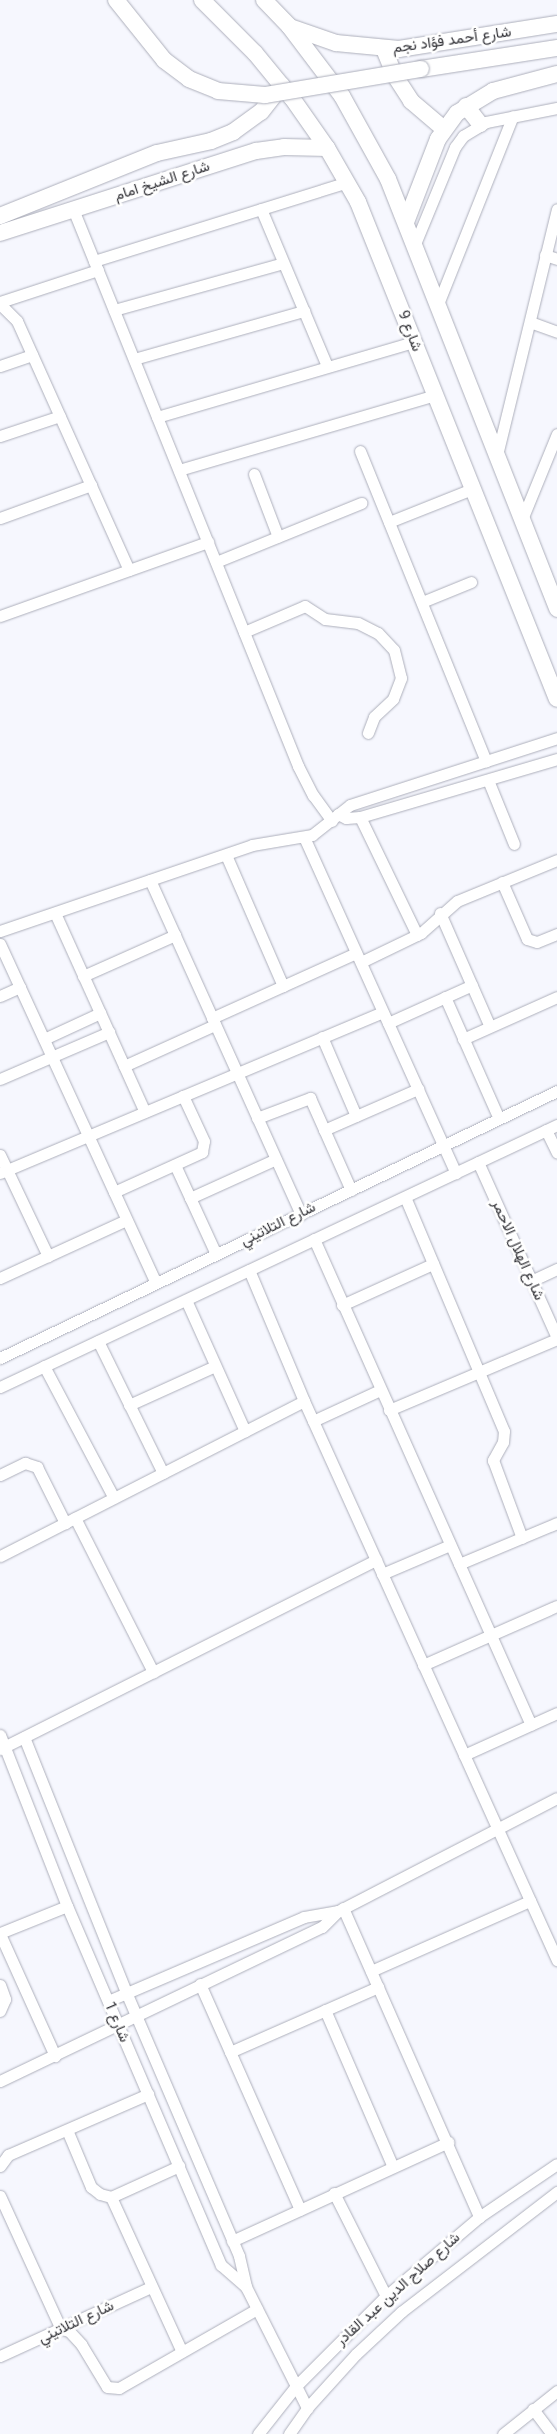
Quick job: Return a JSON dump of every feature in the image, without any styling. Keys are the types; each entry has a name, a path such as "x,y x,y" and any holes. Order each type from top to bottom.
{"main road":[{"path":"116,0 164,60 189,79 218,91 265,95 557,48"},
{"name":"شارع 9","path":"202,0 233,29 282,85 327,148 368,223 557,698"},
{"path":"264,0 289,26 358,123 406,222 521,522 553,590 557,609"},
{"name":"شارع أحمد فؤاد نجم","path":"289,26 336,43 384,49 429,46 557,24"},
{"path":"384,49 395,76 411,101 444,129"},
{"path":"406,222 444,129 466,106 493,91 557,74"},
{"name":"شارع الشيخ امام","path":"0,216 157,153 211,141 233,132 261,112 282,85"},
{"path":"466,106 480,124"},
{"name":"شارع الشيخ امام","path":"0,233 256,151 284,147 327,148"},
{"path":"157,153 161,165 158,182"}],"street":[{"path":"416,244 455,147 468,131 480,124 557,108"},
{"path":"438,304 513,116"},
{"path":"129,570 17,321 0,303 96,266 261,209 347,182"},
{"path":"73,209 305,781 335,818"},
{"path":"261,209 327,366"},
{"path":"497,456 557,209"},
{"path":"545,255 557,259"},
{"path":"114,310 283,263"},
{"path":"134,359 304,311"},
{"path":"530,322 557,332"},
{"path":"157,417 414,342"},
{"path":"0,366 32,355"},
{"path":"179,470 435,395"},
{"path":"0,436 60,416"},
{"path":"521,522 557,434"},
{"path":"360,451 486,761"},
{"path":"254,474 278,537"},
{"path":"0,518 91,485"},
{"path":"389,522 472,488"},
{"path":"216,562 361,504"},
{"path":"0,616 208,542"},
{"path":"422,602 471,582"},
{"path":"244,632 305,606 325,619 358,623 378,633 397,656 401,678 393,698 374,717 368,733"},
{"path":"0,931 270,841 304,838 350,806 557,738"},
{"path":"335,818 360,817 557,759"},
{"path":"488,780 514,844"},
{"path":"360,817 417,935"},
{"path":"304,838 456,1173"},
{"path":"226,855 283,986"},
{"path":"124,1066 283,986 417,935 457,901 557,860"},
{"path":"150,880 301,1214"},
{"path":"502,882 527,940 537,942 554,935 557,947"},
{"path":"54,913 145,1112"},
{"path":"440,914 490,1027"},
{"path":"83,976 174,935"},
{"path":"0,944 156,1284"},
{"path":"4,1172 322,1037 445,997 472,985"},
{"path":"0,996 20,987"},
{"path":"445,997 499,1119"},
{"path":"463,1039 557,997"},
{"path":"44,1039 100,1013"},
{"path":"0,1079 109,1032"},
{"path":"322,1037 356,1116"},
{"path":"324,1130 418,1088"},
{"name":"شارع التلاتيني","path":"0,1358 557,1091"},
{"path":"114,1192 199,1154 205,1145 183,1096"},
{"path":"258,1118 308,1098 351,1190"},
{"path":"552,1128 557,1153"},
{"name":"شارع التلاتيني","path":"0,1387 552,1128"},
{"path":"0,1155 4,1172 48,1256"},
{"path":"190,1198 276,1159"},
{"name":"شارع الهلال الاحمر","path":"478,1162 557,1338"},
{"path":"175,1165 216,1254"},
{"path":"405,1197 504,1431 503,1442 493,1460 522,1538"},
{"path":"0,1278 126,1220"},
{"path":"314,1239 530,1725"},
{"path":"342,1305 433,1264"},
{"path":"531,1281 557,1269"},
{"path":"249,1270 304,1401 557,1960"},
{"path":"186,1300 245,1431"},
{"path":"389,1410 557,1338"},
{"path":"98,1341 163,1473"},
{"path":"44,1366 114,1498"},
{"path":"129,1405 215,1366"},
{"path":"313,1421 380,1390"},
{"path":"0,1556 304,1401"},
{"path":"0,1475 24,1463 37,1467 70,1520 154,1672"},
{"path":"459,1564 557,1523"},
{"path":"382,1574 450,1545"},
{"path":"3,1748 376,1560"},
{"path":"424,1665 557,1606"},
{"path":"464,1755 557,1713"},
{"name":"شارع 1","path":"0,1734 3,1748 67,1906 222,2265 246,2287"},
{"name":"شارع 1","path":"24,1737 126,1992 232,2241 246,2287 307,2408"},
{"path":"108,2001 304,1917 340,1910 557,1799"},
{"path":"371,1971 530,1901"},
{"path":"55,2056 4,1954 0,1934 67,1906"},
{"path":"340,1910 371,1971 448,2142 479,2217"},
{"path":"0,2081 322,1927 340,1910"},
{"path":"200,1984 300,2210"},
{"path":"0,1985 5,1999 0,2011"},
{"path":"230,2052 378,1987"},
{"path":"325,2010 393,2167"},
{"path":"0,2166 8,2155 148,2094"},
{"path":"67,2130 92,2186 100,2194 111,2197 179,2166"},
{"path":"232,2241 448,2142"},
{"name":"شارع صلاح الدين عبد القادر","path":"258,2434 296,2386 386,2296 479,2217 557,2164"},
{"name":"شارع صلاح الدين عبد القادر","path":"289,2434 307,2408 356,2354 401,2312 557,2192"},
{"path":"334,2193 386,2296"},
{"path":"0,2196 61,2329 69,2331 81,2344 104,2384 111,2389 119,2388 257,2309"},
{"path":"111,2197 182,2352"},
{"name":"شارع التلاتيني","path":"0,2356 151,2287"},
{"path":"503,2434 557,2391"},
{"path":"533,2409 552,2434"}]}
